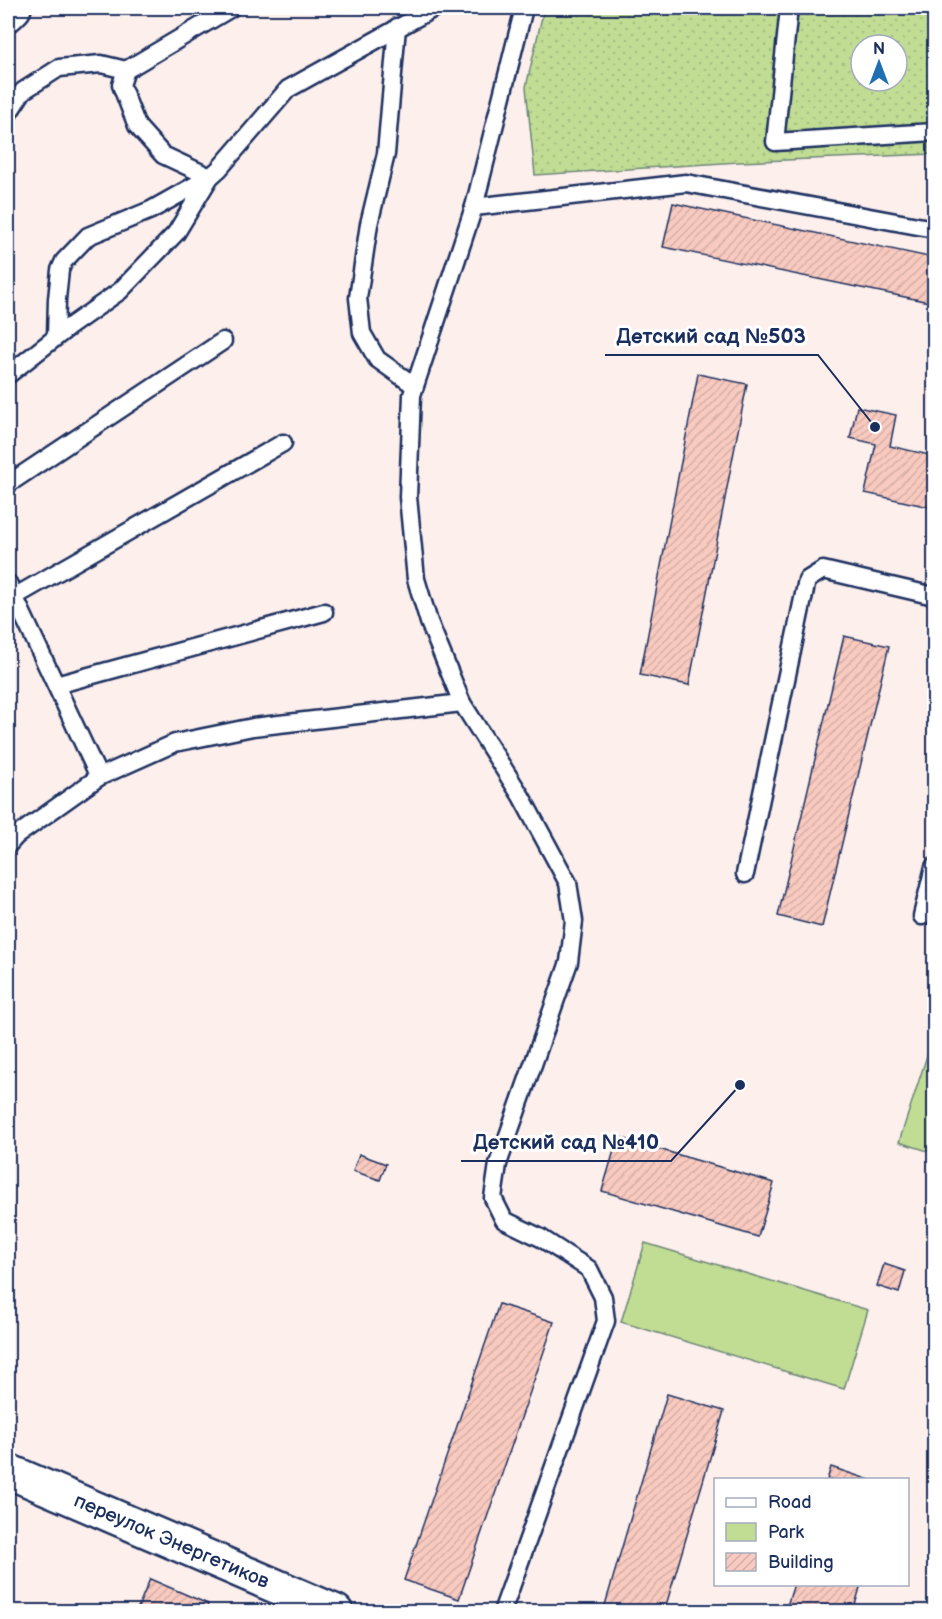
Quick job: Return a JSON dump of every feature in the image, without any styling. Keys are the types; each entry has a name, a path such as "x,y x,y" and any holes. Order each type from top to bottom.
{"street":[{"path":"8,14 14,8"},
{"name":"переулок Энергетиков","path":"8,1471 336,1611"}],"lane":[{"path":"210,177 164,155 136,126 121,85 126,70 231,8"},
{"path":"56,337 60,270 64,261 88,236 151,210 210,177 288,89 434,8"},
{"path":"502,1611 606,1320 603,1297 589,1269 542,1238 504,1220 492,1198 498,1164 569,963 574,921 568,883 521,796 462,703 429,622 416,579 408,497 412,395 474,207 524,8"},
{"path":"789,8 775,142 934,132"},
{"path":"397,27 386,154 369,224 358,298 362,333 377,359 415,386"},
{"path":"8,114 23,91 58,68 101,64 126,70"},
{"path":"8,375 120,291 176,233 210,177"},
{"path":"474,207 686,183 934,229"},
{"path":"8,484 223,341"},
{"path":"99,777 11,590 283,443"},
{"path":"745,874 807,580 823,570 934,596"},
{"path":"56,685 324,612"},
{"path":"8,844 99,777 175,743 253,727 462,703"},
{"path":"922,916 934,867"}],"green space":[{"path":"544,8 934,8 934,154 739,162 535,175 526,87"},
{"path":"934,1037 934,1153 899,1142"},
{"path":"645,1243 868,1310 844,1389 621,1322"}],"building":[{"path":"673,203 934,258 934,303 663,247"},
{"path":"698,374 747,384 689,685 640,675"},
{"path":"857,407 896,415 890,446 934,456 934,508 865,493 876,444 850,438"},
{"path":"844,636 889,646 822,927 778,916"},
{"path":"618,1137 774,1183 758,1237 602,1191"},
{"path":"359,1154 386,1164 380,1180 353,1171"},
{"path":"884,1264 905,1271 899,1293 877,1286"},
{"path":"499,1304 554,1322 459,1599 404,1580"},
{"path":"667,1394 724,1411 664,1612 603,1612"},
{"path":"831,1467 864,1478 828,1478"},
{"path":"150,1579 208,1604 205,1612 136,1612"},
{"path":"793,1586 860,1586 853,1612 785,1612"}],"place":[{"name":"Детский сад №503","path":"875,427"},
{"name":"Детский сад №410","path":"740,1085"}]}
